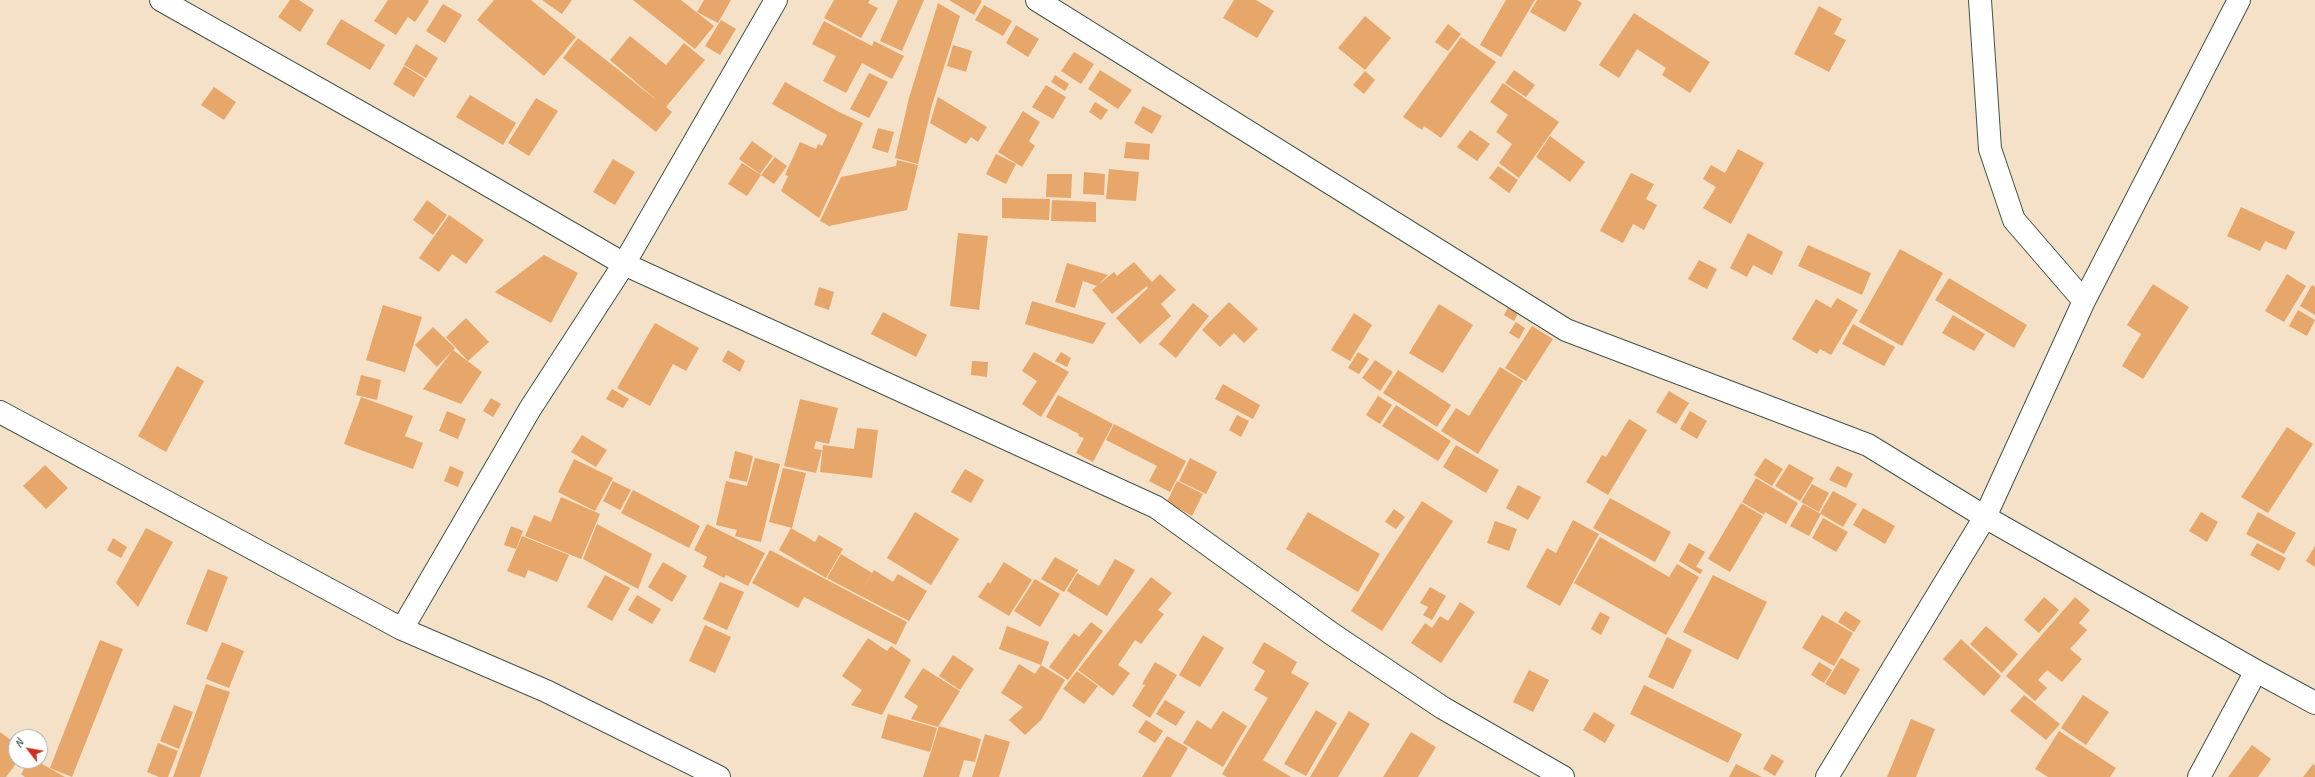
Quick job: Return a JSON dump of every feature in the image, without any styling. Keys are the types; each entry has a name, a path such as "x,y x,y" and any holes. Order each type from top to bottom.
{"street":[{"path":"162,0 450,163 624,264 1156,506 1332,634 1430,700 1563,777"},
{"path":"402,629 530,409 624,264 776,0"},
{"path":"1037,0 1566,330 1868,445 1985,517 2256,671 2315,702"},
{"path":"1980,0 1990,149 2014,220 2084,301"},
{"path":"1827,777 1985,517 2084,301 2239,0"},
{"path":"0,412 402,629 546,691 719,777"},
{"path":"2199,777 2256,671"}],"building":[{"path":"290,0 299,0 314,10 300,32 278,17"},
{"path":"388,0 429,1 415,22 408,17 396,35 374,21"},
{"path":"494,0 531,0 576,37 544,76 477,20"},
{"path":"542,0 572,0 562,14"},
{"path":"633,0 681,0 714,26 695,49"},
{"path":"704,0 731,0 718,23 697,12"},
{"path":"834,0 870,0 868,3 878,8 861,38 824,18"},
{"path":"898,0 924,0 902,51 880,41"},
{"path":"949,0 980,0 982,1 974,15"},
{"path":"1234,0 1256,0 1274,11 1257,38 1223,18"},
{"path":"1506,0 1535,0 1501,57 1480,45"},
{"path":"1537,0 1577,0 1582,3 1565,32 1530,12"},
{"path":"938,3 960,16 932,105 918,164 895,158 909,98"},
{"path":"443,4 462,15 445,43 426,31"},
{"path":"984,5 1012,21 1003,36 975,20"},
{"path":"1819,6 1842,19 1834,34 1846,40 1829,72 1794,54"},
{"path":"1634,13 1710,62 1690,93 1662,75 1666,68 1637,49 1619,78 1599,65"},
{"path":"1365,16 1391,38 1365,70 1338,48"},
{"path":"341,19 385,45 370,70 326,44"},
{"path":"721,20 736,29 720,55 705,46"},
{"path":"824,21 872,46 874,41 904,56 892,79 862,63 846,93 823,81 836,56 812,44"},
{"path":"1448,24 1461,34 1448,51 1435,42"},
{"path":"1016,25 1039,39 1028,57 1006,43"},
{"path":"630,36 666,65 684,43 705,60 666,107 672,112 656,132 563,58 578,38 658,101 610,60"},
{"path":"1461,37 1496,62 1441,138 1424,126 1422,130 1403,117"},
{"path":"416,44 438,58 426,78 404,65"},
{"path":"953,45 972,51 966,72 947,66"},
{"path":"1074,52 1094,64 1081,84 1061,71"},
{"path":"404,66 425,79 414,97 393,84"},
{"path":"1100,70 1132,90 1118,109 1088,89"},
{"path":"1514,70 1535,85 1526,97 1505,83"},
{"path":"1365,71 1375,80 1364,94 1353,85"},
{"path":"869,73 888,82 869,118 850,109"},
{"path":"1055,75 1069,84 1065,91 1051,82"},
{"path":"785,82 839,112 863,123 819,218 781,191 788,176 785,175 800,142 816,149 818,144 822,146 827,135 772,104"},
{"path":"1503,83 1559,122 1519,178 1499,163 1512,144 1496,132 1508,115 1490,102"},
{"path":"1046,85 1066,97 1053,119 1032,107"},
{"path":"214,87 236,102 224,120 201,105"},
{"path":"470,95 516,123 503,145 456,117"},
{"path":"938,97 987,127 978,142 971,137 966,144 930,123"},
{"path":"536,98 558,111 529,156 508,143"},
{"path":"1095,102 1108,110 1101,120 1089,112"},
{"path":"1143,106 1162,116 1152,134 1134,123"},
{"path":"1023,111 1040,122 1029,141 1035,146 1022,167 998,152"},
{"path":"878,128 894,132 888,153 872,148"},
{"path":"1470,130 1490,144 1477,161 1457,147"},
{"path":"1550,136 1585,162 1570,182 1536,157"},
{"path":"752,141 773,156 760,174 739,159"},
{"path":"1126,142 1150,144 1149,160 1124,158"},
{"path":"1738,149 1764,163 1731,224 1703,208 1716,187 1703,179 1711,165 1725,173"},
{"path":"996,154 1016,164 1006,184 986,174"},
{"path":"775,157 787,166 774,184 761,175"},
{"path":"613,159 635,172 615,205 593,192"},
{"path":"897,160 918,165 907,210 829,226 820,221 841,177 896,166"},
{"path":"742,163 761,175 747,196 728,184"},
{"path":"1498,166 1518,180 1509,193 1489,178"},
{"path":"1109,169 1139,172 1136,201 1106,199"},
{"path":"1084,172 1105,174 1104,195 1083,194"},
{"path":"1631,173 1654,184 1646,199 1657,205 1644,230 1633,224 1623,243 1600,231"},
{"path":"1047,174 1072,174 1071,198 1046,197"},
{"path":"1002,198 1050,199 1049,220 1002,218"},
{"path":"427,200 447,215 433,235 413,220"},
{"path":"1052,200 1096,202 1096,222 1051,221"},
{"path":"2241,207 2295,232 2286,250 2265,241 2260,251 2227,236"},
{"path":"449,215 484,240 466,264 452,254 439,272 419,258"},
{"path":"958,233 988,236 979,310 950,306"},
{"path":"1748,233 1783,252 1772,275 1753,265 1747,277 1730,268"},
{"path":"1808,245 1871,273 1862,295 1798,266"},
{"path":"1900,249 1943,273 1902,346 1859,322"},
{"path":"544,255 578,273 551,323 495,292"},
{"path":"1699,260 1717,269 1707,289 1688,279"},
{"path":"1134,262 1152,282 1160,274 1176,290 1161,304 1171,316 1140,344 1116,318 1148,288 1147,286 1112,314 1092,290 1114,272 1117,276"},
{"path":"1067,263 1108,275 1097,286 1083,281 1075,308 1055,302"},
{"path":"2287,274 2306,286 2284,322 2265,311"},
{"path":"1949,278 2027,325 2014,348 1935,300"},
{"path":"2153,284 2189,307 2143,379 2122,366 2141,334 2127,325"},
{"path":"2312,285 2315,287 2315,315 2300,306"},
{"path":"819,287 834,292 829,310 814,305"},
{"path":"1837,298 1858,310 1831,355 1820,349 1817,354 1792,339 1816,299 1831,308"},
{"path":"1032,301 1106,323 1093,344 1025,324"},
{"path":"1229,302 1258,329 1244,343 1234,333 1220,347 1202,330"},
{"path":"1193,303 1209,316 1176,358 1159,344"},
{"path":"1439,304 1473,325 1443,373 1409,353"},
{"path":"1510,304 1520,310 1514,321 1504,315"},
{"path":"383,305 422,317 405,372 366,360"},
{"path":"2298,310 2315,320 2307,336 2289,326"},
{"path":"883,312 927,335 916,357 871,334"},
{"path":"1354,313 1372,325 1350,361 1331,350"},
{"path":"1953,315 1985,334 1974,351 1942,333"},
{"path":"466,318 489,342 468,361 446,337"},
{"path":"1516,322 1525,328 1519,339 1509,333"},
{"path":"655,323 699,348 686,371 673,364 650,406 617,388"},
{"path":"1853,324 1895,347 1884,366 1842,344"},
{"path":"1532,326 1553,339 1526,381 1505,368"},
{"path":"433,327 455,348 437,367 415,345"},
{"path":"453,350 482,372 461,404 423,389"},
{"path":"728,350 745,361 740,372 722,361"},
{"path":"1034,352 1069,372 1041,417 1022,404 1037,381 1022,371"},
{"path":"1061,352 1071,358 1067,367 1055,361"},
{"path":"1358,352 1369,359 1359,374 1348,368"},
{"path":"1375,360 1393,372 1380,391 1362,378"},
{"path":"972,361 988,362 987,377 971,375"},
{"path":"177,366 204,381 166,452 138,436"},
{"path":"1500,367 1523,381 1478,454 1441,431 1456,408 1469,416"},
{"path":"1398,370 1451,405 1437,427 1383,393"},
{"path":"361,375 381,380 377,400 356,395"},
{"path":"1223,384 1260,405 1253,419 1215,399"},
{"path":"612,389 629,399 623,408 606,399"},
{"path":"1669,391 1689,403 1676,424 1656,412"},
{"path":"1058,395 1113,424 1093,462 1076,453 1084,438 1046,417"},
{"path":"1378,396 1392,405 1380,424 1366,415"},
{"path":"361,397 413,416 405,436 423,443 413,469 344,444"},
{"path":"491,398 501,404 493,417 483,411"},
{"path":"800,399 838,408 829,444 816,441 814,449 822,450 816,473 784,466"},
{"path":"1396,405 1451,441 1438,461 1382,426"},
{"path":"447,411 466,419 458,439 439,431"},
{"path":"1690,411 1707,421 1697,439 1680,429"},
{"path":"1237,415 1249,421 1241,437 1229,430"},
{"path":"1629,419 1647,430 1608,495 1586,482 1602,455 1606,457"},
{"path":"1114,424 1186,461 1170,492 1149,481 1157,466 1106,440"},
{"path":"2287,427 2313,444 2268,513 2241,497"},
{"path":"857,428 878,430 872,478 820,472 823,445 854,449"},
{"path":"582,435 607,450 596,467 571,452"},
{"path":"1456,445 1499,470 1486,493 1443,467"},
{"path":"735,451 753,456 747,482 729,478"},
{"path":"755,458 780,464 761,542 735,536 737,530 716,525 726,481 747,486"},
{"path":"1190,458 1217,472 1206,494 1179,481"},
{"path":"1765,458 1783,469 1772,486 1754,475"},
{"path":"574,459 613,478 595,511 558,492"},
{"path":"1789,464 1814,478 1800,501 1775,486"},
{"path":"45,465 68,488 46,509 23,486"},
{"path":"450,466 464,472 458,487 444,481"},
{"path":"1837,466 1853,474 1846,488 1829,480"},
{"path":"783,468 806,473 792,528 769,522"},
{"path":"965,469 984,480 971,503 951,492"},
{"path":"1756,478 1798,503 1786,524 1765,512 1764,515 1742,502"},
{"path":"613,481 631,490 620,510 603,501"},
{"path":"1177,481 1203,494 1192,516 1167,502"},
{"path":"1812,484 1829,493 1819,512 1801,502"},
{"path":"1518,485 1541,497 1528,520 1506,508"},
{"path":"633,490 700,526 689,548 621,513"},
{"path":"1833,491 1857,504 1843,527 1820,513"},
{"path":"561,497 600,514 581,559 525,536 534,515 551,522"},
{"path":"1610,498 1671,532 1655,562 1593,528"},
{"path":"1422,501 1453,521 1382,631 1351,611"},
{"path":"1741,503 1763,516 1730,572 1708,559"},
{"path":"1803,504 1821,514 1809,536 1790,526"},
{"path":"1863,508 1895,526 1885,544 1853,525"},
{"path":"1394,509 1405,517 1396,529 1385,522"},
{"path":"915,512 959,539 931,585 887,558"},
{"path":"1308,512 1380,554 1358,592 1286,549"},
{"path":"2201,512 2218,522 2207,542 2189,531"},
{"path":"2258,512 2296,533 2284,554 2246,534"},
{"path":"1823,518 1848,532 1836,552 1812,538"},
{"path":"1573,520 1599,534 1560,606 1526,587 1547,548 1556,553"},
{"path":"1495,521 1517,529 1509,551 1487,543"},
{"path":"597,524 652,554 638,589 583,559"},
{"path":"707,524 765,553 748,586 726,575 724,578 703,567 707,557 694,550"},
{"path":"511,526 523,531 516,549 504,545"},
{"path":"146,528 173,542 138,607 116,583"},
{"path":"791,528 815,542 819,535 843,549 826,578 779,550"},
{"path":"522,536 569,555 557,582 528,570 525,578 507,571"},
{"path":"1600,537 1669,577 1677,564 1699,577 1666,635 1574,583"},
{"path":"113,538 127,547 121,558 107,550"},
{"path":"1689,543 1705,552 1696,567 1703,570 1700,574 1679,561"},
{"path":"2257,543 2286,558 2279,571 2250,555"},
{"path":"2315,546 2315,567 2306,561"},
{"path":"770,550 907,622 896,645 804,597 798,608 752,583"},
{"path":"841,554 872,573 859,595 827,578"},
{"path":"1055,557 1078,570 1064,592 1041,579"},
{"path":"1115,559 1135,570 1107,616 1067,591 1077,573 1099,586"},
{"path":"663,562 687,576 672,602 648,587"},
{"path":"1004,562 1032,580 1009,616 978,597 988,582 990,584"},
{"path":"208,569 228,577 207,632 186,624"},
{"path":"874,570 893,582 898,574 927,591 909,621 859,595"},
{"path":"605,575 630,588 612,621 587,607"},
{"path":"1713,575 1767,602 1738,660 1683,632"},
{"path":"1151,577 1172,593 1158,610 1164,614 1141,644 1135,640 1118,665 1130,673 1113,696 1078,670"},
{"path":"1035,579 1060,594 1040,627 1014,611"},
{"path":"720,582 744,592 727,630 703,619"},
{"path":"1430,587 1446,596 1432,620 1423,615 1428,607 1420,603"},
{"path":"637,595 661,609 652,624 628,610"},
{"path":"2044,597 2059,610 2039,633 2024,620"},
{"path":"2075,597 2090,610 2079,623 2087,630 2070,649 2082,659 2062,682 2047,670 2038,680 2047,688 2035,701 2006,676"},
{"path":"1460,602 1475,612 1441,663 1411,643 1425,623 1432,628 1440,616 1448,621"},
{"path":"1845,611 1861,621 1854,632 1838,622"},
{"path":"1600,612 1610,617 1601,635 1591,629"},
{"path":"1822,615 1853,633 1834,666 1802,648"},
{"path":"1091,622 1103,631 1068,680 1049,667 1074,633 1079,637"},
{"path":"705,625 731,637 715,673 689,661"},
{"path":"1007,626 1049,642 1041,665 999,649"},
{"path":"1986,626 2018,654 2002,673 1970,644"},
{"path":"1203,635 1224,648 1200,687 1179,675"},
{"path":"1667,637 1692,650 1673,689 1648,677"},
{"path":"868,638 887,651 891,646 911,660 882,715 851,705 862,690 842,676"},
{"path":"1961,639 2001,676 1984,696 1943,659"},
{"path":"100,640 123,649 72,777 50,768"},
{"path":"222,642 244,651 229,688 206,679"},
{"path":"1264,642 1297,662 1291,673 1309,683 1263,760 1291,777 1227,777 1222,774 1268,698 1254,690 1265,671 1252,663"},
{"path":"953,655 974,669 960,690 939,676"},
{"path":"1841,658 1860,669 1845,695 1825,684"},
{"path":"1155,662 1177,675 1150,718 1132,706 1145,685 1142,684"},
{"path":"1819,662 1832,670 1824,683 1811,675"},
{"path":"1019,664 1035,674 1041,665 1065,680 1041,720 1025,735 1009,720 1023,707 1001,693"},
{"path":"923,668 960,691 938,727 911,719 918,706 904,697"},
{"path":"1529,670 1549,680 1533,712 1513,702"},
{"path":"1077,671 1098,686 1084,704 1063,689"},
{"path":"206,684 230,692 200,777 173,777"},
{"path":"1644,685 1742,734 1728,763 1630,714"},
{"path":"2024,695 2060,724 2046,740 2010,711"},
{"path":"2083,695 2109,712 2086,745 2061,728"},
{"path":"1165,700 1185,712 1176,726 1156,714"},
{"path":"174,705 193,712 179,749 160,741"},
{"path":"1316,710 1337,723 1306,776 1284,764"},
{"path":"1223,711 1247,726 1223,767 1183,743 1197,720 1211,729"},
{"path":"1349,711 1370,724 1338,777 1310,777"},
{"path":"1594,712 1615,725 1605,743 1583,730"},
{"path":"888,714 937,728 930,752 881,738"},
{"path":"1911,719 1935,729 1916,777 1887,777"},
{"path":"1146,720 1163,731 1155,743 1138,732"},
{"path":"939,726 981,739 975,762 964,760 959,777 923,777"},
{"path":"2059,731 2116,768 2110,777 2048,777 2035,769"},
{"path":"0,732 8,738 8,769 12,769 6,777 0,777"},
{"path":"1411,732 1436,747 1418,777 1383,777"},
{"path":"985,734 1010,742 999,777 972,777"},
{"path":"1167,736 1188,748 1171,777 1142,777"},
{"path":"158,743 178,751 168,777 159,777 147,772"},
{"path":"2252,745 2271,759 2258,777 2228,777"},
{"path":"1772,754 1784,761 1775,776 1763,769"},
{"path":"1736,764 1762,777 1729,777"},
{"path":"2313,764 2315,766 2315,777 2303,777"},
{"path":"48,767 65,777 25,777 21,774 24,769 48,769"}]}
